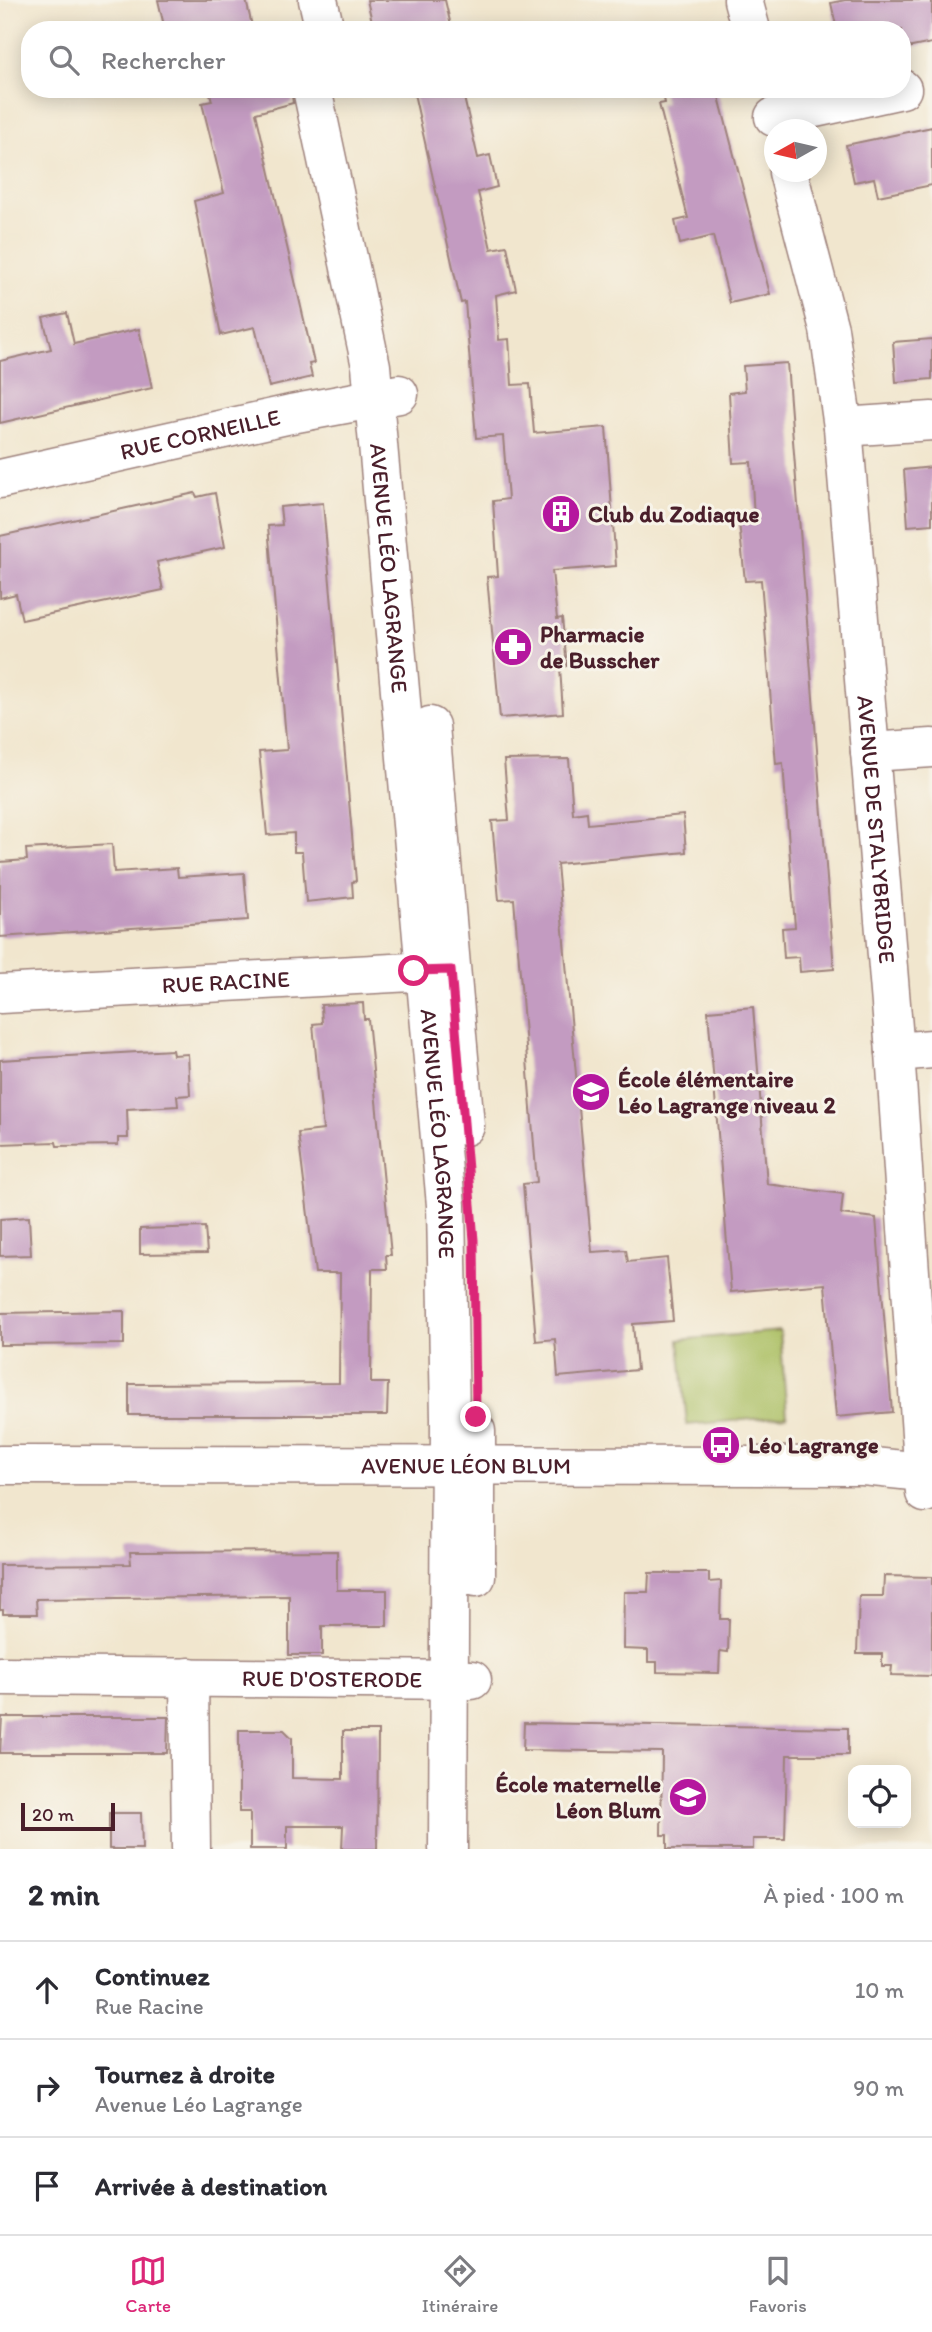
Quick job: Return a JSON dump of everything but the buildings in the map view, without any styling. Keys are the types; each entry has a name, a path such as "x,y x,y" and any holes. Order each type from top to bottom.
{"street":[{"path":"292,0 297,21"},
{"path":"318,0 323,21"},
{"path":"743,0 749,21"},
{"path":"911,87 932,83"},
{"name":"AVENUE LÉO LAGRANGE","path":"314,98 364,320 388,396"},
{"name":"AVENUE LÉO LAGRANGE","path":"340,98 393,333 388,396 438,970 474,1240 463,1477 461,1680 448,1849"},
{"path":"773,112 852,98"},
{"name":"AVENUE DE STALYBRIDGE","path":"791,182 829,329 843,427 870,752 914,1051 928,1482"},
{"name":"RUE CORNEILLE","path":"0,479 388,396"},
{"path":"843,427 932,421"},
{"path":"870,752 932,748"},
{"name":"RUE RACINE","path":"0,995 438,970"},
{"name":"AVENUE LÉON BLUM","path":"0,1465 463,1477"},
{"name":"AVENUE LÉON BLUM","path":"0,1490 863,1466 928,1482"},
{"name":"RUE D'OSTERODE","path":"0,1676 461,1680"},
{"path":"189,1677 191,1849"},
{"name":"AVENUE LÉO LAGRANGE","path":"461,1680 473,1849"}],"green space":[{"path":"780,1331 787,1416 687,1425 679,1340"}],"place":[{"name":"Club du Zodiaque","path":"561,514"},
{"name":"Pharmacie de Busscher","path":"513,647"},
{"name":"École élémentaire Léo Lagrange niveau 2","path":"591,1092"},
{"name":"Léo Lagrange","path":"721,1445"},
{"name":"École maternelle Léon Blum","path":"688,1797"}],"route":[{"path":"414,971 451,970 474,1240 476,1417"}]}
